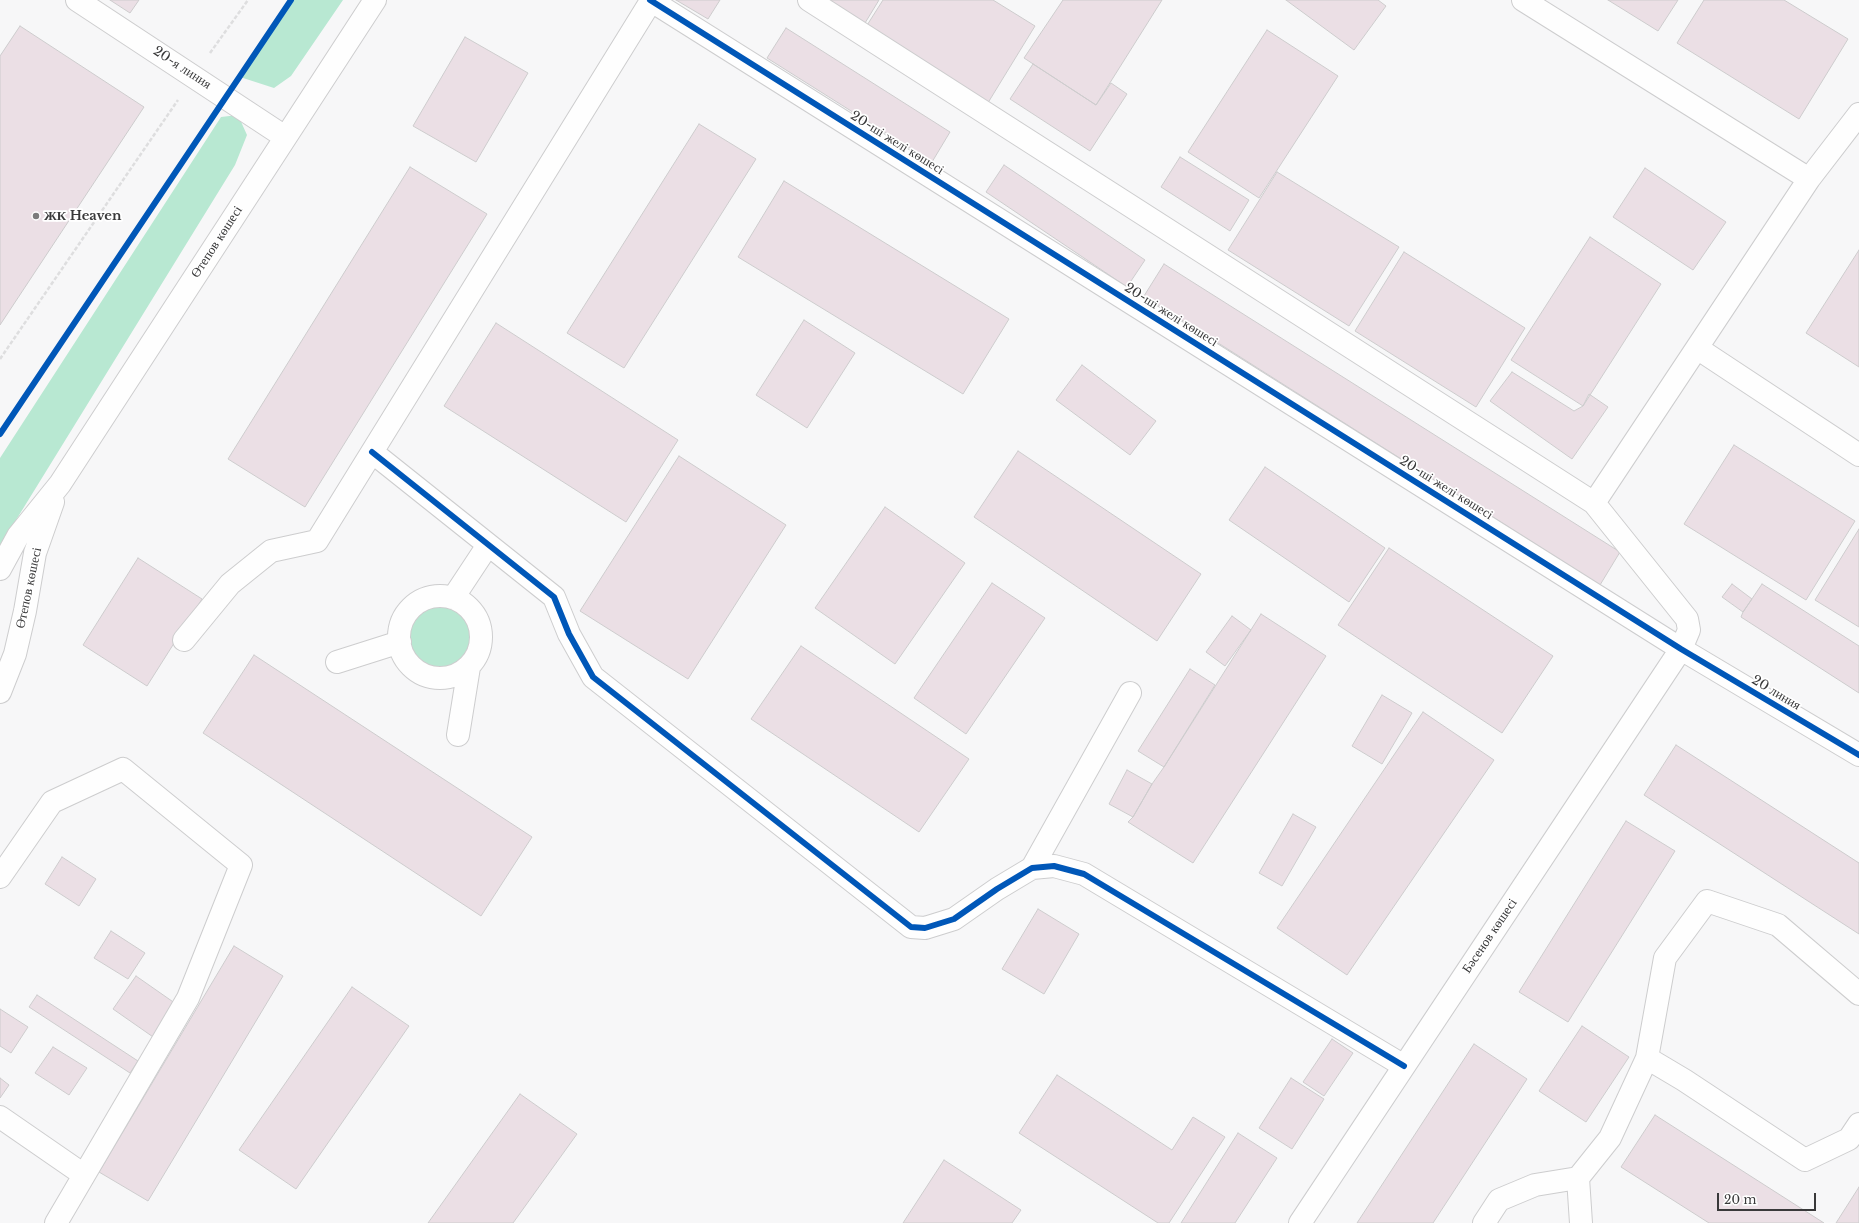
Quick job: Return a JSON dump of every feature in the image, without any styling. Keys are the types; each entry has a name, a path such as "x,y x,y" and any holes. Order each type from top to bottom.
{"street":[{"name":"20-я линия","path":"77,0 286,137"},
{"name":"Өтепов көшесі","path":"0,569 18,536 60,484 375,0"},
{"path":"184,640 230,584 271,551 317,541 651,0"},
{"name":"20-ші желі көшесі","path":"651,0 1681,649"},
{"name":"Бәсенов көшесі","path":"809,0 1594,503 1687,619 1689,630 1681,649 1300,1223"},
{"path":"1524,0 1809,179"},
{"path":"1594,503 1809,179 1859,114"},
{"path":"1697,348 1859,455"},
{"path":"372,452 554,597 569,634 593,677 911,927 924,928 954,919 996,889 1032,868 1054,866 1084,874 1404,1066"},
{"name":"Өтепов көшесі","path":"0,692 15,654 25,611 35,553 60,484"},
{"path":"453,598 488,545"},
{"path":"438,596 453,598 465,604 475,614 480,627 481,642 477,655 468,666 457,674 445,677 426,675 410,664 403,654 400,642 400,629 405,617 413,606 425,599 438,596"},
{"path":"337,662 400,642"},
{"name":"20 линия","path":"1681,649 1859,755"},
{"path":"458,735 468,666"},
{"path":"1032,868 1130,693"},
{"path":"0,878 52,802 123,769 241,865 188,998 56,1223"},
{"path":"1484,1223 1499,1200 1535,1185 1578,1178 1610,1138 1647,1058 1665,958 1707,901 1778,925 1859,994"},
{"path":"1647,1058 1684,1080 1805,1160 1849,1138 1859,1124"},
{"path":"0,1117 84,1175"},
{"path":"1578,1178 1581,1223"}],"path":[{"path":"0,359 194,76 248,0"}],"green space":[{"path":"291,0 343,0 291,76 274,88 240,77"},
{"path":"238,115 247,135 235,165 0,546 0,458 221,117"},
{"path":"439,605 451,608 461,614 467,624 470,636 467,648 461,658 451,664 439,667 427,664 417,658 411,648 408,636 411,624 417,614 427,608"}],"building":[{"path":"110,0 139,0 130,13"},
{"path":"676,0 720,0 708,19"},
{"path":"818,0 879,0 862,28"},
{"path":"883,0 993,0 1035,26 986,106 864,30"},
{"path":"1063,0 1162,0 1096,105 1024,58"},
{"path":"1286,0 1378,0 1386,6 1354,50"},
{"path":"1608,0 1678,0 1658,31"},
{"path":"1704,0 1784,0 1848,39 1799,119 1677,43"},
{"name":"ЖК Heaven","path":"20,26 144,107 0,325 0,56"},
{"path":"786,28 950,132 932,162 767,58"},
{"path":"1267,30 1338,76 1259,198 1188,152"},
{"path":"465,37 528,73 476,162 413,126"},
{"path":"1033,64 1096,105 1111,83 1127,94 1090,151 1010,99"},
{"path":"699,124 756,159 624,368 567,333"},
{"path":"1180,157 1249,200 1230,231 1161,187"},
{"path":"1004,165 1145,260 1127,287 986,192"},
{"path":"410,167 487,214 305,507 228,459"},
{"path":"1645,168 1726,222 1693,270 1613,217"},
{"path":"1277,172 1399,247 1349,326 1228,250"},
{"path":"784,181 1009,319 963,394 738,257"},
{"path":"1590,237 1661,284 1583,406 1511,360"},
{"path":"1859,250 1859,367 1806,333"},
{"path":"1404,252 1525,328 1476,407 1355,331"},
{"path":"1164,264 1620,552 1600,585 1144,296"},
{"path":"804,320 855,353 807,428 756,395"},
{"path":"496,323 678,440 626,522 444,406"},
{"path":"1082,365 1156,421 1130,455 1056,400"},
{"path":"1512,372 1574,411 1583,406 1589,394 1608,407 1572,459 1490,401"},
{"path":"1734,445 1855,521 1806,600 1684,524"},
{"path":"1018,451 1201,574 1157,641 974,517"},
{"path":"679,456 786,525 688,679 580,611"},
{"path":"1265,467 1385,548 1349,602 1229,520"},
{"path":"885,507 965,563 895,664 815,608"},
{"path":"1859,529 1859,627 1815,600"},
{"path":"1389,548 1553,656 1502,733 1338,625"},
{"path":"138,558 202,599 147,686 83,645"},
{"path":"992,583 1045,618 966,734 914,698"},
{"path":"1732,584 1752,599 1743,612 1722,597"},
{"path":"1762,584 1859,646 1859,693 1741,617"},
{"path":"1261,614 1326,656 1193,863 1128,822 1133,817 1152,784"},
{"path":"1232,616 1251,630 1225,666 1206,652"},
{"path":"801,646 969,759 919,832 751,719"},
{"path":"254,655 532,837 481,916 203,733"},
{"path":"1190,669 1215,685 1164,767 1138,751"},
{"path":"1382,695 1412,713 1382,764 1352,746"},
{"path":"1423,712 1494,760 1347,975 1277,928"},
{"path":"1676,745 1859,863 1859,934 1644,795"},
{"path":"1127,770 1152,784 1133,817 1109,804"},
{"path":"1293,814 1316,827 1282,886 1259,873"},
{"path":"1626,821 1675,851 1568,1022 1519,992"},
{"path":"62,857 96,879 79,906 45,884"},
{"path":"1038,909 1079,934 1044,994 1002,969"},
{"path":"111,931 145,953 128,979 94,958"},
{"path":"234,946 283,976 148,1201 99,1172"},
{"path":"136,976 179,1006 156,1039 113,1009"},
{"path":"352,987 409,1026 296,1189 239,1150"},
{"path":"37,995 138,1061 130,1073 29,1007"},
{"path":"0,1009 28,1027 11,1053 0,1046"},
{"path":"1582,1026 1629,1057 1586,1122 1539,1091"},
{"path":"1332,1039 1353,1053 1324,1096 1303,1082"},
{"path":"1474,1044 1527,1079 1433,1223 1357,1223"},
{"path":"53,1047 87,1068 69,1095 35,1073"},
{"path":"1057,1075 1172,1150 1193,1117 1225,1137 1169,1223 1158,1223 1019,1133"},
{"path":"0,1078 9,1085 0,1098"},
{"path":"1291,1078 1324,1099 1292,1149 1259,1128"},
{"path":"520,1094 577,1134 513,1223 428,1223"},
{"path":"1655,1115 1824,1223 1709,1223 1621,1167"},
{"path":"1238,1133 1277,1158 1235,1223 1181,1223"},
{"path":"944,1160 1021,1210 1012,1223 903,1223"},
{"path":"1859,1187 1859,1223 1836,1223"}],"cycle path":[{"path":"0,434 291,0"},
{"path":"650,0 1681,649 1859,755"},
{"path":"372,452 554,597 569,634 593,677 911,927 925,928 954,919 997,889 1032,868 1054,866 1084,874 1404,1066"}],"place":[{"name":"ЖК Heaven","path":"36,216"}]}
